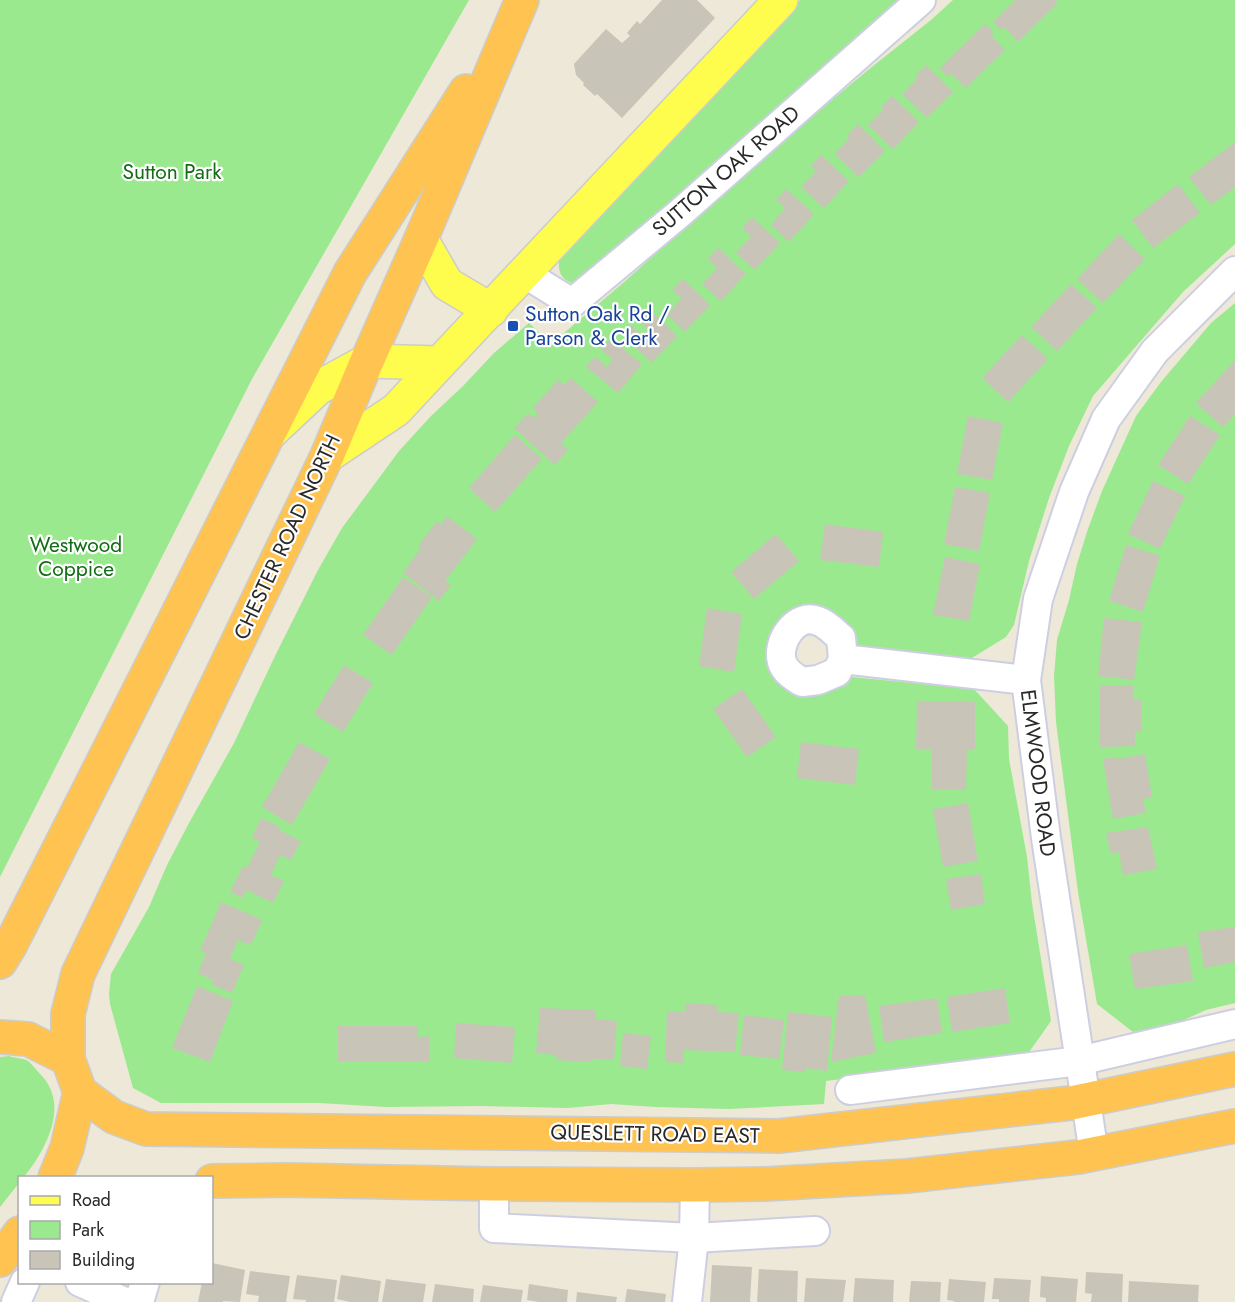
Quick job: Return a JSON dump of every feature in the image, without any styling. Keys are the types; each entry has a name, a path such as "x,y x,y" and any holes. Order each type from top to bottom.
{"highway":[{"name":"CHESTER ROAD NORTH","path":"80,1092 68,1059 68,1014 78,974 327,456 519,7"},
{"name":"CHESTER ROAD NORTH","path":"0,962 155,662 350,273 519,7"},
{"path":"0,1037 28,1039 68,1059"},
{"name":"QUESLETT ROAD EAST","path":"80,1092 114,1117 146,1129 779,1136 1071,1103 1235,1069"},
{"path":"56,1176 67,1148 80,1092"},
{"path":"213,1181 766,1184 908,1176 1078,1157 1235,1126"},
{"path":"0,1246 18,1233"},
{"path":"0,1260 18,1235"}],"main road":[{"path":"327,456 396,410 781,0"},
{"path":"421,239 447,284 491,310"},
{"path":"267,435 318,388 367,361 439,363"}],"street":[{"name":"SUTTON OAK ROAD","path":"524,273 572,303 689,205 921,0"},
{"name":"ELMWOOD ROAD","path":"1094,1154 1046,838 1026,680 1038,599 1074,492 1106,419 1155,351 1235,271"},
{"path":"843,659 1026,680"},
{"path":"850,1090 1079,1060 1235,1024"},
{"path":"494,1184 494,1228 694,1238 815,1231"},
{"path":"687,1302 694,1238 695,1185"},
{"path":"16,1302 24,1284"},
{"path":"84,1284 125,1302"},
{"path":"139,1302 144,1284"}],"green space":[{"name":"Sutton Park","path":"0,0 469,0 252,379 0,877"},
{"path":"800,0 906,0 590,275 575,284 565,280 559,269 560,254"},
{"path":"953,0 1235,0 1235,244 1183,292 1093,396 1069,446 1049,498 1029,561 1014,625 1006,637 967,661 849,648 784,618 773,629 768,643 768,654 835,684 852,677 974,689 1008,726 1009,759 1027,857 1051,1021 1027,1055 826,1081 824,1104 729,1109 611,1104 568,1108 386,1107 319,1103 161,1103 133,1088 110,1004 111,974 149,907 167,865 189,823 234,743 318,570 342,528 399,451 494,353 529,323 551,344 760,160"},
{"path":"1235,303 1235,1003 1206,1010 1173,1025 1133,1032 1097,1004 1078,892 1056,722 1054,676 1057,640 1088,529 1102,491 1136,416 1161,382 1211,323"},
{"path":"9,1056 28,1061 49,1087 54,1100 54,1113 52,1127 40,1154 25,1176 18,1176 18,1184 0,1207 0,1057"}],"building":[{"path":"662,0 697,0 715,18 622,118 597,94 595,96 583,85 584,83 576,75 574,64 606,29 622,43 630,36 627,33 637,21 640,24"},
{"path":"1015,0 1055,0 1058,3 1018,42 1004,27 1001,30 993,22"},
{"path":"985,24 994,32 991,35 1005,50 966,88 951,73 948,77 940,68"},
{"path":"926,65 953,92 927,118 902,94 917,79 915,76"},
{"path":"892,96 919,122 893,149 868,125 883,110 881,107"},
{"path":"858,124 885,151 859,177 835,154"},
{"path":"1235,142 1235,187 1211,205 1189,177"},
{"path":"821,155 849,181 824,208 801,187 816,171 811,166"},
{"path":"1178,184 1200,213 1153,248 1132,220"},
{"path":"786,189 814,214 789,242 771,225 785,208 776,200"},
{"path":"752,217 780,243 755,270 736,253 751,237 742,228"},
{"path":"1119,234 1145,259 1103,303 1077,279"},
{"path":"718,248 746,274 721,301 702,284 717,268 708,259"},
{"path":"683,279 710,305 685,332 667,315 682,298 672,290"},
{"path":"1071,284 1097,308 1057,351 1031,327"},
{"path":"648,308 677,336 652,363 622,335 631,325 642,336 648,329 638,319"},
{"path":"1022,335 1048,359 1008,402 982,378"},
{"path":"611,339 642,364 618,393 586,367 595,357 607,367 613,359 601,350"},
{"path":"1235,360 1235,414 1223,427 1196,403"},
{"path":"571,378 598,402 561,443 568,450 555,465 514,428 528,413 534,418 538,413 533,408 558,380 564,385"},
{"path":"968,416 1003,423 992,480 957,474"},
{"path":"1190,416 1220,435 1188,484 1158,465"},
{"path":"515,435 542,459 495,512 469,488"},
{"path":"1153,481 1185,496 1160,549 1128,534"},
{"path":"955,487 990,493 979,551 944,544"},
{"path":"447,516 477,539 445,581 451,585 439,601 403,573 421,548 418,546 437,521 441,525"},
{"path":"825,524 883,532 879,567 820,560"},
{"path":"776,534 799,561 754,599 731,572"},
{"path":"1126,545 1160,556 1143,612 1109,601"},
{"path":"945,557 980,564 969,621 933,615"},
{"path":"403,577 432,597 392,655 363,635"},
{"path":"707,608 742,614 734,672 699,666"},
{"path":"1104,618 1142,622 1134,680 1098,676"},
{"path":"344,665 373,683 343,732 314,714"},
{"path":"1133,685 1134,700 1141,700 1142,732 1135,732 1135,746 1100,747 1100,686"},
{"path":"742,689 776,737 747,757 713,709"},
{"path":"917,702 975,702 975,749 967,749 966,790 932,790 932,749 916,749"},
{"path":"299,742 330,759 292,825 262,807"},
{"path":"801,742 859,749 855,785 797,778"},
{"path":"1145,754 1152,797 1143,799 1146,813 1113,819 1103,759"},
{"path":"968,803 978,861 943,867 933,809"},
{"path":"261,818 301,841 291,860 280,855 271,875 284,881 273,903 246,890 243,898 230,892 243,866 247,868 260,842 252,838"},
{"path":"1148,827 1157,869 1123,875 1119,852 1111,854 1106,833"},
{"path":"981,874 985,904 951,910 946,879"},
{"path":"221,902 262,920 251,945 238,940 230,959 244,965 232,993 211,984 213,980 198,973 206,953 200,951"},
{"path":"1235,927 1235,962 1204,968 1198,932"},
{"path":"1187,945 1193,981 1135,989 1129,954"},
{"path":"197,986 233,1001 210,1062 172,1048"},
{"path":"1005,988 1010,1023 952,1032 947,997"},
{"path":"865,995 876,1053 831,1062 839,996"},
{"path":"937,998 942,1033 884,1042 879,1006"},
{"path":"685,1003 718,1005 718,1012 739,1013 735,1052 684,1050 684,1063 665,1062 667,1011 685,1012"},
{"path":"540,1008 596,1010 596,1019 617,1021 614,1060 592,1059 592,1062 557,1060 556,1055 536,1053"},
{"path":"788,1012 832,1017 827,1071 806,1068 806,1072 782,1070"},
{"path":"744,1015 784,1020 779,1059 740,1055"},
{"path":"456,1023 515,1027 512,1063 454,1058"},
{"path":"338,1026 418,1026 418,1037 429,1036 429,1061 338,1061"},
{"path":"623,1033 651,1036 647,1069 620,1066"},
{"path":"213,1263 245,1270 240,1302 198,1302 202,1284 213,1284"},
{"path":"712,1265 752,1267 750,1302 710,1302"},
{"path":"759,1269 798,1271 797,1302 757,1302"},
{"path":"250,1271 290,1276 286,1302 258,1302 259,1296 246,1294"},
{"path":"1086,1272 1123,1274 1122,1302 1091,1302 1092,1294 1085,1293"},
{"path":"297,1275 337,1280 334,1302 306,1302 306,1300 293,1299"},
{"path":"341,1275 381,1281 378,1302 350,1302 337,1299"},
{"path":"1041,1276 1078,1279 1076,1302 1046,1302 1046,1298 1040,1297"},
{"path":"806,1278 846,1280 843,1302 804,1302"},
{"path":"855,1278 894,1280 893,1302 853,1302"},
{"path":"994,1278 1031,1280 1029,1302 999,1302 999,1299 992,1299"},
{"path":"386,1279 426,1284 423,1302 382,1302"},
{"path":"949,1279 986,1282 984,1302 947,1300"},
{"path":"911,1281 941,1282 940,1302 909,1302"},
{"path":"1129,1281 1199,1285 1198,1302 1128,1302"},
{"path":"435,1284 474,1289 473,1302 432,1302"},
{"path":"529,1284 568,1290 567,1302 527,1300"},
{"path":"483,1285 523,1290 521,1302 480,1302"},
{"path":"627,1289 666,1294 665,1302 625,1302"},
{"path":"577,1292 617,1297 616,1302 576,1302"}],"place":[{"name":"Sutton Oak Rd / Parson & Clerk","path":"513,326"}],"park label":[{"name":"Westwood Coppice","path":"76,557"}]}
